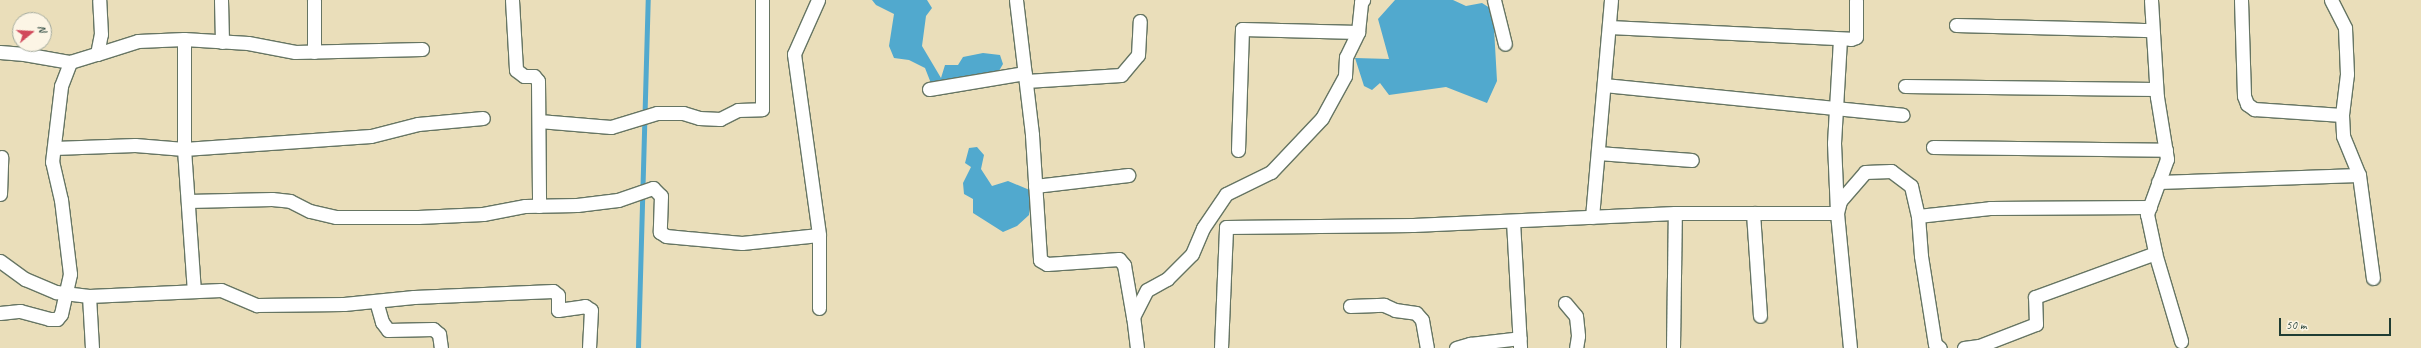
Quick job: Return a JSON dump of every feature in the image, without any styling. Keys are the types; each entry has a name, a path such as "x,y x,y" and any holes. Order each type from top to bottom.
{"street":[{"path":"97,54 101,34 99,0"},
{"path":"221,0 222,42"},
{"path":"314,0 314,52"},
{"path":"512,0 515,65 519,73 534,76 538,81 539,206"},
{"path":"539,121 611,127 636,121 658,113 682,113 699,118 720,119 738,110 762,109 762,0"},
{"path":"818,0 794,54 819,235 819,308"},
{"path":"1016,0 1025,77 1040,260 1046,264 1119,259 1124,265 1137,348"},
{"path":"1133,317 1147,290 1168,279 1192,254 1202,228 1226,194 1271,172 1322,118 1345,76 1346,57 1358,32 1361,2 1363,0"},
{"path":"1494,0 1505,44"},
{"path":"1592,217 1611,0"},
{"path":"1609,27 1851,39 1856,36 1856,0"},
{"path":"2151,0 2156,89 2167,158 2147,214 2155,253 2181,342"},
{"path":"2241,0 2244,96 2247,104 2254,109 2342,115"},
{"path":"2331,0 2345,28 2347,74 2342,115 2343,136 2359,175 2373,278"},
{"path":"929,89 1025,77 1121,75 1138,55 1140,21"},
{"path":"1956,26 2152,30"},
{"path":"1238,150 1242,28 1358,32"},
{"path":"1840,38 1836,109 1837,214 1850,348"},
{"path":"184,39 184,148 194,291"},
{"path":"0,52 24,54 70,62 138,41 184,39 248,43 295,52 422,49"},
{"path":"0,312 20,311 49,319 57,318 61,314 70,274 61,200 52,162 61,86 70,62"},
{"path":"1604,85 1902,115"},
{"path":"1905,86 2156,89"},
{"path":"54,148 141,145 184,148 371,136 418,124 483,118"},
{"path":"1933,147 2166,150"},
{"path":"1598,153 1692,160"},
{"path":"0,194 1,157"},
{"path":"1837,214 1840,201 1865,172 1891,171 1911,186 1918,216 1921,256 1935,344 1940,348"},
{"path":"1035,186 1128,175"},
{"path":"2158,182 2359,175"},
{"path":"188,202 284,201 323,215 355,218 483,214 539,206 577,206 611,201 635,192 653,188 661,196 660,232 666,236 742,243 819,235"},
{"path":"1918,216 1990,208 2150,206"},
{"path":"1221,348 1226,227 1513,221 1676,213 1837,214"},
{"path":"1674,348 1676,213"},
{"path":"1753,213 1760,316"},
{"path":"1456,348 1470,344 1520,343 1513,221"},
{"path":"1964,348 1979,347 2036,324 2035,297 2155,253"},
{"path":"0,261 25,279 66,293 89,296 221,290 257,305 344,304 553,291 558,295 558,310 585,306 591,310 589,348"},
{"path":"89,296 92,348"},
{"path":"376,301 382,322 388,330 433,329 439,334 441,348"},
{"path":"1565,302 1576,316 1578,336 1576,348"},
{"path":"1350,306 1384,305 1395,310 1416,314 1422,320 1427,348"}],"water":[{"path":"872,0 927,0 932,8 926,16 922,46 941,78 945,65 958,65 963,57 983,53 1000,55 1003,64 992,83 934,91 925,68 909,60 894,58 889,46 894,14 876,5"},
{"path":"1395,0 1453,0 1466,6 1482,3 1493,10 1497,81 1487,103 1446,87 1389,95 1380,83 1372,90 1364,86 1355,58 1389,59 1378,19"},
{"path":"977,147 984,155 981,169 992,186 1008,181 1032,191 1029,215 1017,226 1003,232 973,213 973,199 964,194 963,183 971,167 965,163 969,148"}],"waterway":[{"path":"638,348 648,0"}]}
